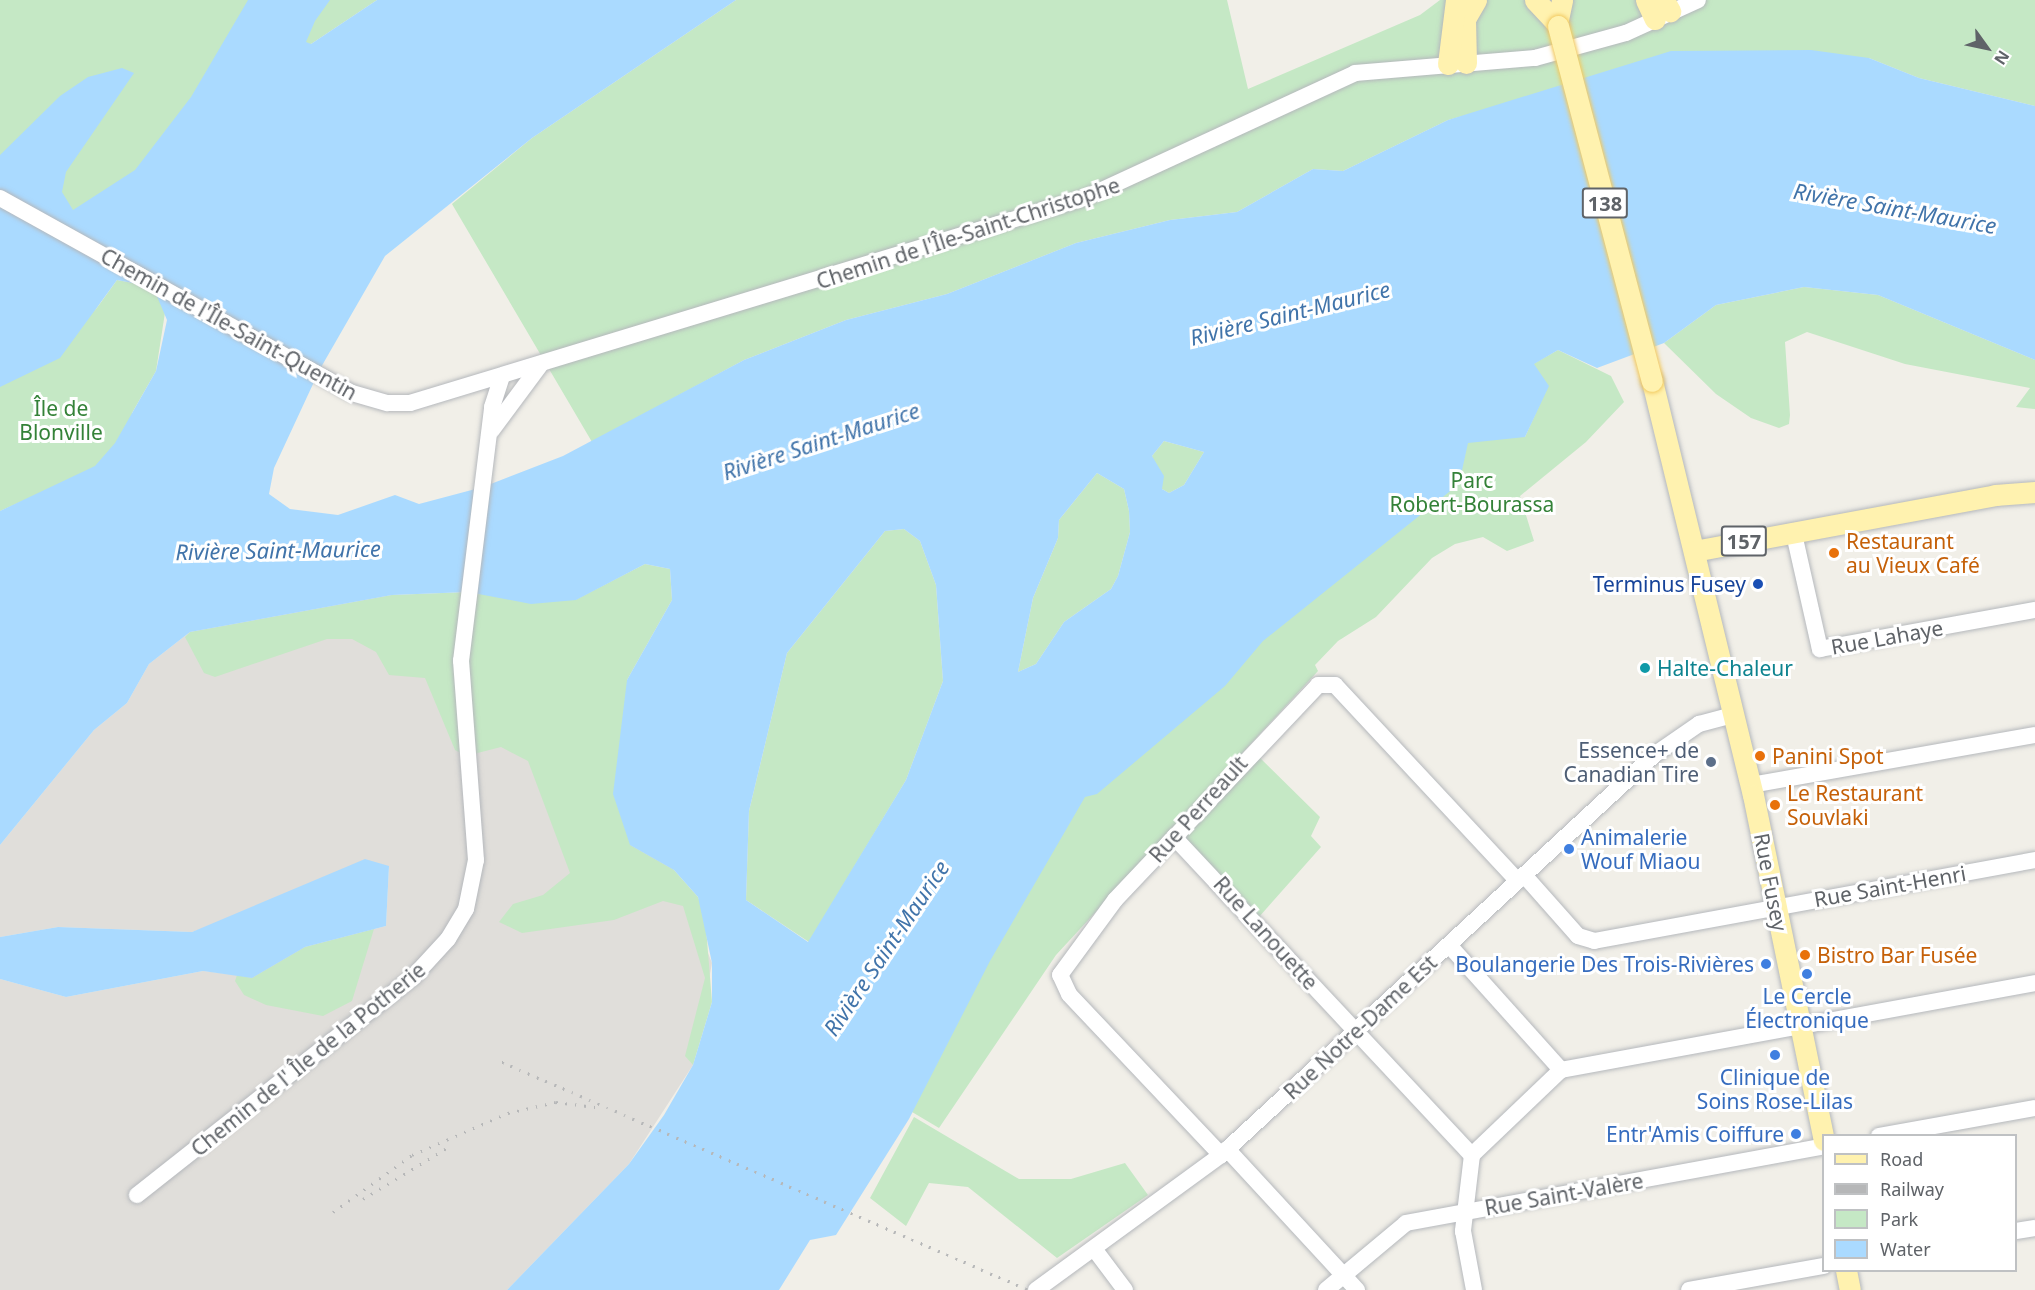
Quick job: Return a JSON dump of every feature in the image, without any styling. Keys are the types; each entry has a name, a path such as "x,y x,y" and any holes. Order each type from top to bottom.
{"main road":[{"path":"1456,0 1450,19 1457,63"},
{"path":"1457,63 1465,19 1476,0"},
{"path":"1535,0 1558,25"},
{"name":"138","path":"1550,0 1558,25"},
{"path":"1558,25 1562,0"},
{"name":"Rue Fusey","path":"1558,25 1652,381 1751,785 1823,1134"},
{"name":"157","path":"1694,551 1995,495 2035,492"},
{"path":"1846,1272 1850,1290"}],"street":[{"name":"Chemin de l'Île-Saint-Christophe","path":"502,376 1087,197 1332,80 1379,68 1457,63 1565,51 1659,8 1698,0"},
{"name":"Chemin de l'Île-Saint-Quentin","path":"0,198 364,398 400,403 502,376"},
{"path":"490,436 542,364"},
{"name":"Chemin de l' Île de la Potherie","path":"137,1195 414,976 458,926 471,893 476,860 462,646 490,436 502,376"},
{"name":"Rue Lahaye","path":"1794,534 1820,649 2035,610"},
{"name":"Rue Perreault","path":"1224,1152 1060,980 1064,966 1107,909 1264,736 1327,681 1521,878"},
{"name":"Rue Notre-Dame Est","path":"1036,1290 1095,1250 1224,1152 1664,748 1699,724 1733,715"},
{"path":"1751,785 2035,735"},
{"name":"Rue Lanouette","path":"1174,837 1359,1029 1472,1155"},
{"name":"Rue Saint-Henri","path":"1521,878 1587,941 2035,860"},
{"path":"1449,945 1561,1070"},
{"path":"1474,1290 1465,1212 1472,1155 1561,1070 2035,983"},
{"path":"1890,1134 2035,1107"},
{"name":"Rue Saint-Valère","path":"1326,1290 1400,1226 1822,1146"},
{"path":"1224,1152 1357,1290"},
{"path":"2017,1231 2035,1228"},
{"path":"1095,1250 1125,1290"},
{"path":"1689,1290 1822,1266"}],"shaded area":[{"path":"392,595 674,870 712,963 693,1065 629,1164 507,1290 0,1290 0,979 66,997 203,971 237,975 305,947 386,926 389,866 192,932 58,927 0,937 0,845 94,730 127,703 149,664 190,632"}],"green space":[{"name":"Île de Blonville","path":"0,0 377,0 311,44 210,130 94,312 117,280 153,287 166,306 156,371 132,413 129,454 0,511"},
{"path":"736,0 1227,0 1248,89 1420,15 1440,0 2035,0 2035,106 1919,78 1869,58 1500,106 1448,120 1343,171 1313,169 1237,212 1170,220 1076,243 947,294 846,320 744,360 592,442 452,204 532,138"},
{"path":"1804,287 1878,295 2035,360 2035,409 2016,407 2030,388 1905,364 1807,332 1785,342 1790,415 1789,424 1779,428 1751,418 1716,394 1664,343 1716,305"},
{"name":"Parc Robert-Bourassa","path":"1558,350 1611,376 1624,402 1586,442 1520,496 1534,541 1507,551 1483,537 1455,544 1432,558 1376,617 1338,641 1315,665 1318,671 1056,955 939,1128 907,1109 1079,794 1468,429 1525,437 1548,386 1533,364"},
{"path":"1164,441 1204,452 1184,485 1169,493 1162,489 1152,456"},
{"path":"1097,473 1124,489 1129,511 1130,532 1118,576 1111,589 1064,622 1036,664 1018,672 1033,598 1058,538 1059,520"},
{"path":"904,529 920,541 936,585 943,681 906,780 809,942 746,900 749,811 787,653 885,531"},
{"path":"645,564 670,569 672,600 627,680 630,845 674,870 698,897 705,915 712,1002 693,1065 685,1056 705,978 683,906 663,901 614,920 522,933 499,922 513,904 543,895 570,873 528,761 501,747 466,756 455,750 425,678 389,675 376,652 352,639 327,639 215,677 204,673 185,637 190,632 392,595 468,592 575,600"},
{"path":"1255,753 1320,817 1311,836 1321,847 1259,917 1176,832"},
{"path":"374,929 352,1001 323,1016 266,1005 244,995 235,981 237,975 252,978 305,947"},
{"path":"914,1117 1019,1179 1071,1179 1125,1163 1148,1195 1057,1258 968,1187 929,1183 906,1226 870,1198"}],"water":[{"name":"Rivière Saint-Maurice","path":"248,0 330,0 315,21 306,42 311,44 377,0 736,0 532,138 385,256 320,369 274,468 269,494 290,509 338,515 395,495 419,504 483,487 563,456 744,360 846,320 947,294 1076,243 1170,220 1237,212 1313,169 1343,171 1448,120 1671,51 1811,50 1869,58 1919,78 2035,106 2035,360 1878,295 1804,287 1716,305 1664,343 1597,368 1558,350 1534,364 1549,386 1525,437 1468,443 1459,484 1263,641 1225,686 1097,794 1085,797 990,961 909,1119 836,1235 810,1240 779,1290 507,1290 629,1164 664,1115 693,1065 712,1002 712,963 698,897 674,870 630,845 613,794 627,680 672,600 670,569 645,564 576,600 531,604 468,592 392,595 190,632 149,664 127,703 94,730 0,845 0,511 95,466 115,443 156,371 167,320 153,287 117,280 60,358 0,387 0,155 60,96 88,77 122,68 134,73 66,172 62,192 73,210 135,170 191,97","holes":["1164,441 1204,452 1184,485 1169,493 1162,489 1164,476 1152,456","1097,473 1124,489 1129,511 1130,532 1118,576 1111,589 1064,622 1036,664 1018,672 1033,598 1058,538 1059,520","904,529 920,541 936,585 943,681 906,780 808,942 746,900 749,811 787,653 885,531"]},
{"path":"365,859 389,866 386,926 305,947 252,978 203,971 66,997 0,979 0,937 58,927 192,932"}],"railway":[{"path":"502,1062 1029,1290"},
{"path":"333,1212 412,1155 508,1113 556,1102 603,1108"},
{"path":"363,1199 450,1146"}],"place":[{"name":"Restaurant au Vieux Café","path":"1834,553"},
{"name":"Terminus Fusey","path":"1758,584"},
{"name":"Halte-Chaleur","path":"1645,668"},
{"name":"Panini Spot","path":"1760,756"},
{"name":"Essence+ de Canadian Tire","path":"1711,762"},
{"name":"Le Restaurant Souvlaki","path":"1775,805"},
{"name":"Animalerie Wouf Miaou","path":"1569,849"},
{"name":"Bistro Bar Fusée","path":"1805,955"},
{"name":"Boulangerie Des Trois-Rivières","path":"1766,964"},
{"name":"Le Cercle Électronique","path":"1807,974"},
{"name":"Clinique de Soins Rose-Lilas","path":"1775,1055"},
{"name":"Entr'Amis Coiffure","path":"1796,1134"}]}
